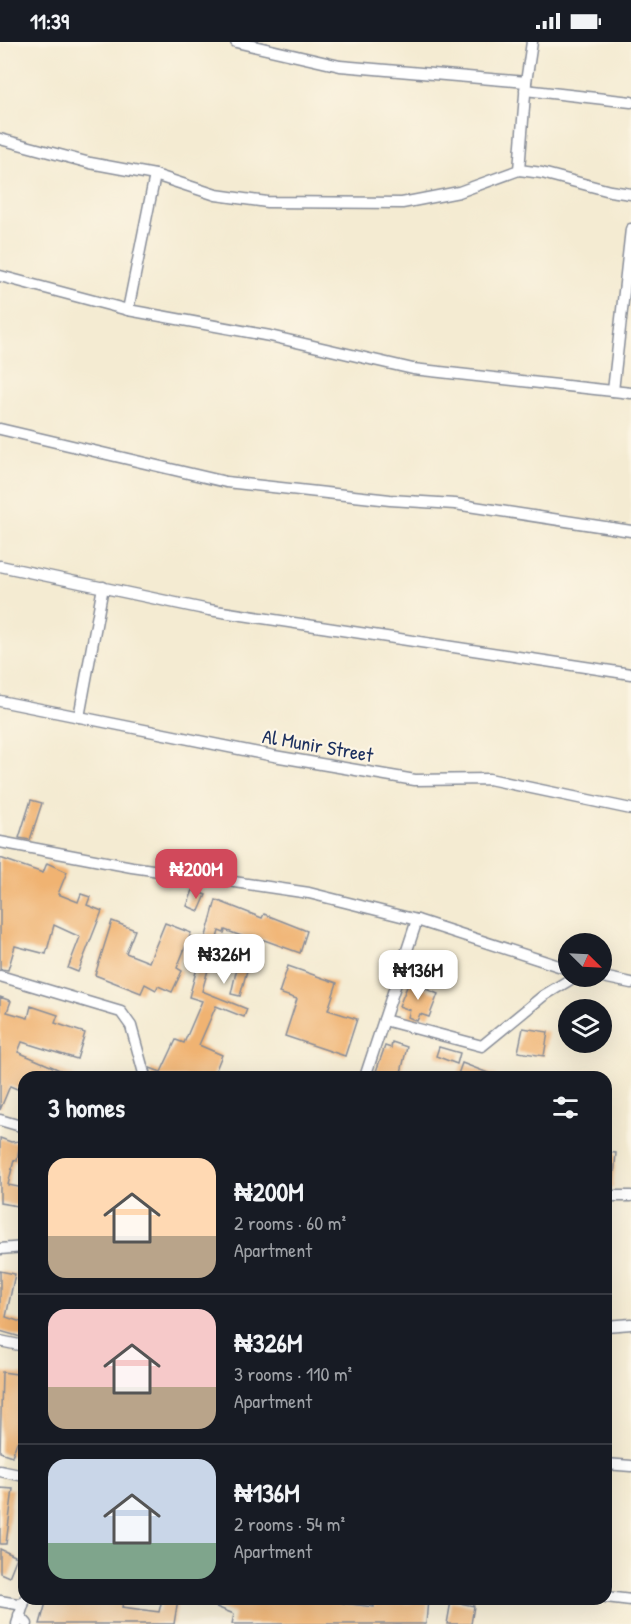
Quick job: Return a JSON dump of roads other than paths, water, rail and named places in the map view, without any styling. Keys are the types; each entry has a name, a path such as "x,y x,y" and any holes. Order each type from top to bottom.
{"street":[{"path":"236,42 340,66 525,86 631,102"},
{"path":"519,170 525,86 532,42"},
{"path":"0,139 90,163 155,176 216,195 267,202 402,203 459,192 519,170 542,172 610,191 631,194"},
{"path":"128,310 155,176"},
{"path":"614,391 631,229"},
{"path":"0,276 128,310 270,336 413,369 631,393"},
{"path":"0,429 225,482 390,500 455,504 631,531"},
{"path":"0,566 209,610 631,674"},
{"path":"79,717 103,587"},
{"name":"Al Munir Street","path":"0,701 274,756 415,780 489,779 631,809"},
{"path":"0,842 132,867 309,893 417,920 558,966"},
{"path":"367,1071 417,920"},
{"path":"0,976 121,1012 131,1026 143,1071"},
{"path":"612,979 631,983"},
{"path":"384,1020 482,1046 543,996 558,987"},
{"path":"0,1120 18,1125"},
{"path":"612,1196 631,1196"},
{"path":"0,1249 18,1248"},
{"path":"612,1326 631,1324"},
{"path":"0,1341 18,1345"},
{"path":"612,1464 631,1466"},
{"path":"0,1472 18,1475"},
{"path":"612,1598 631,1600"},
{"path":"0,1601 21,1611 27,1624"}]}
